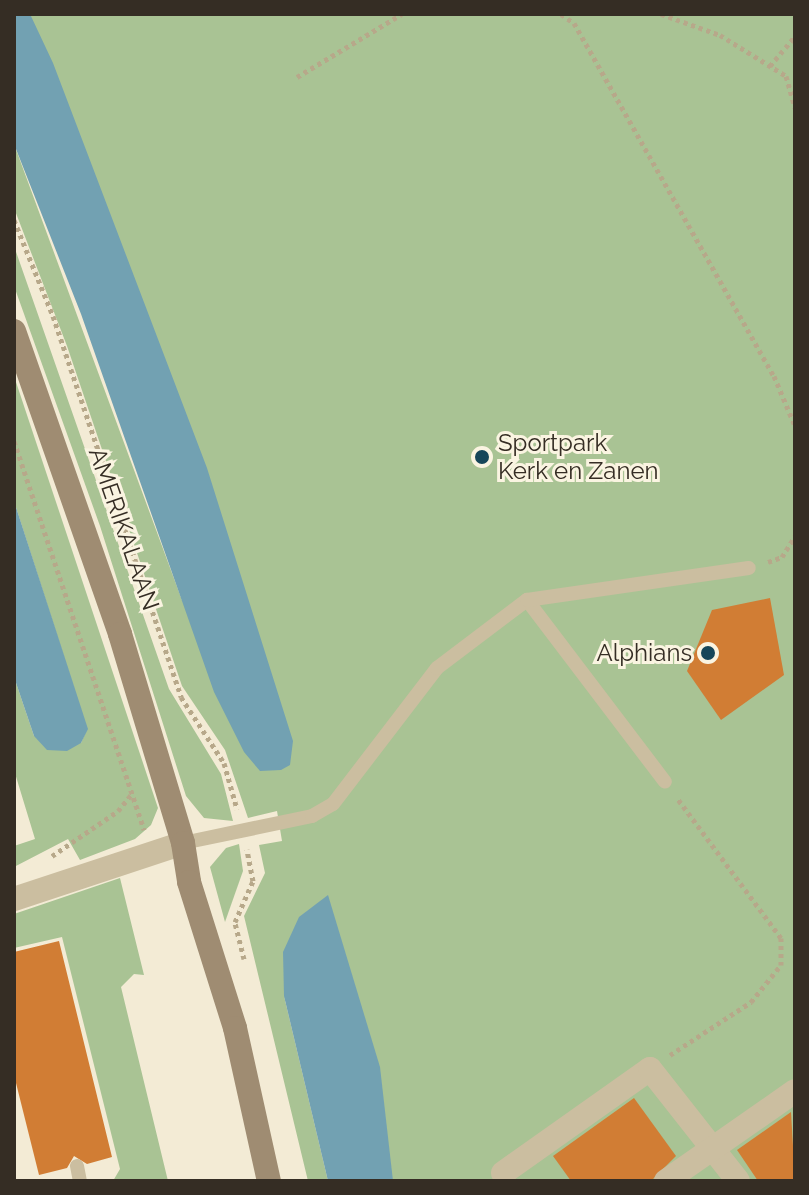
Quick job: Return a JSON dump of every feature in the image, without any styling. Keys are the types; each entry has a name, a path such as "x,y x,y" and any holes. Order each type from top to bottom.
{"street":[{"name":"AMERIKALAAN","path":"14,331 120,634 183,843 189,882 235,1028 269,1181"},
{"path":"14,899 151,850 183,843"},
{"path":"503,1173 650,1069 738,1181"},
{"path":"666,1181 795,1091"}],"lane":[{"path":"183,843 312,816 346,792 383,733 437,668 527,600 749,568"},
{"path":"527,600 665,782"}],"path":[{"path":"297,77 402,14"},
{"path":"561,14 574,23 759,348 795,426"},
{"path":"661,14 720,35 786,76 795,108"},
{"path":"770,66 795,36"},
{"name":"AMERIKALAAN","path":"14,220 53,316 181,697 224,763 244,832 253,881 235,922 246,967"},
{"path":"14,441 151,850"},
{"path":"749,568 782,557 795,536"},
{"path":"650,1069 751,1002 781,965 781,938 665,782"},
{"path":"70,846 118,811 132,794"}],"green space":[{"name":"Sportpark Kerk en Zanen","path":"14,14 795,14 795,1181 348,1181 284,996 328,1181 308,1181 244,916 265,873 259,845 282,841 277,811 248,818 225,750 182,686 67,346 14,208 14,144 183,603"},
{"path":"14,246 169,689 221,774 233,821 204,818 186,796 100,526 14,286"},
{"path":"14,376 158,808 151,825 135,839 80,860 68,839 14,867 14,846 35,839 14,770 14,677 34,736 81,743 87,729 14,501"},
{"path":"239,844 243,871 225,922 210,867 226,848"},
{"path":"120,878 144,975 134,974 121,987 168,1181 113,1181 120,1169 62,937 14,948 14,914"}],"water":[{"path":"14,14 30,14 53,63 207,468 293,741 290,765 281,770 260,771 244,752 214,692 81,314 14,144"},
{"path":"14,501 88,729 81,743 67,751 47,750 34,736 14,677"},
{"path":"328,895 380,1067 393,1181 328,1181 284,996 283,952 299,917"}],"building":[{"path":"770,598 784,675 721,720 687,671 712,610"},
{"path":"59,941 112,1157 87,1164 74,1156 67,1168 39,1175 14,1075 14,952"},
{"path":"634,1098 676,1156 651,1181 571,1181 553,1156"},
{"path":"791,1112 795,1181 758,1181 737,1150"}],"place":[{"name":"Sportpark Kerk en Zanen","path":"482,457"},
{"name":"Alphians","path":"708,653"}]}
